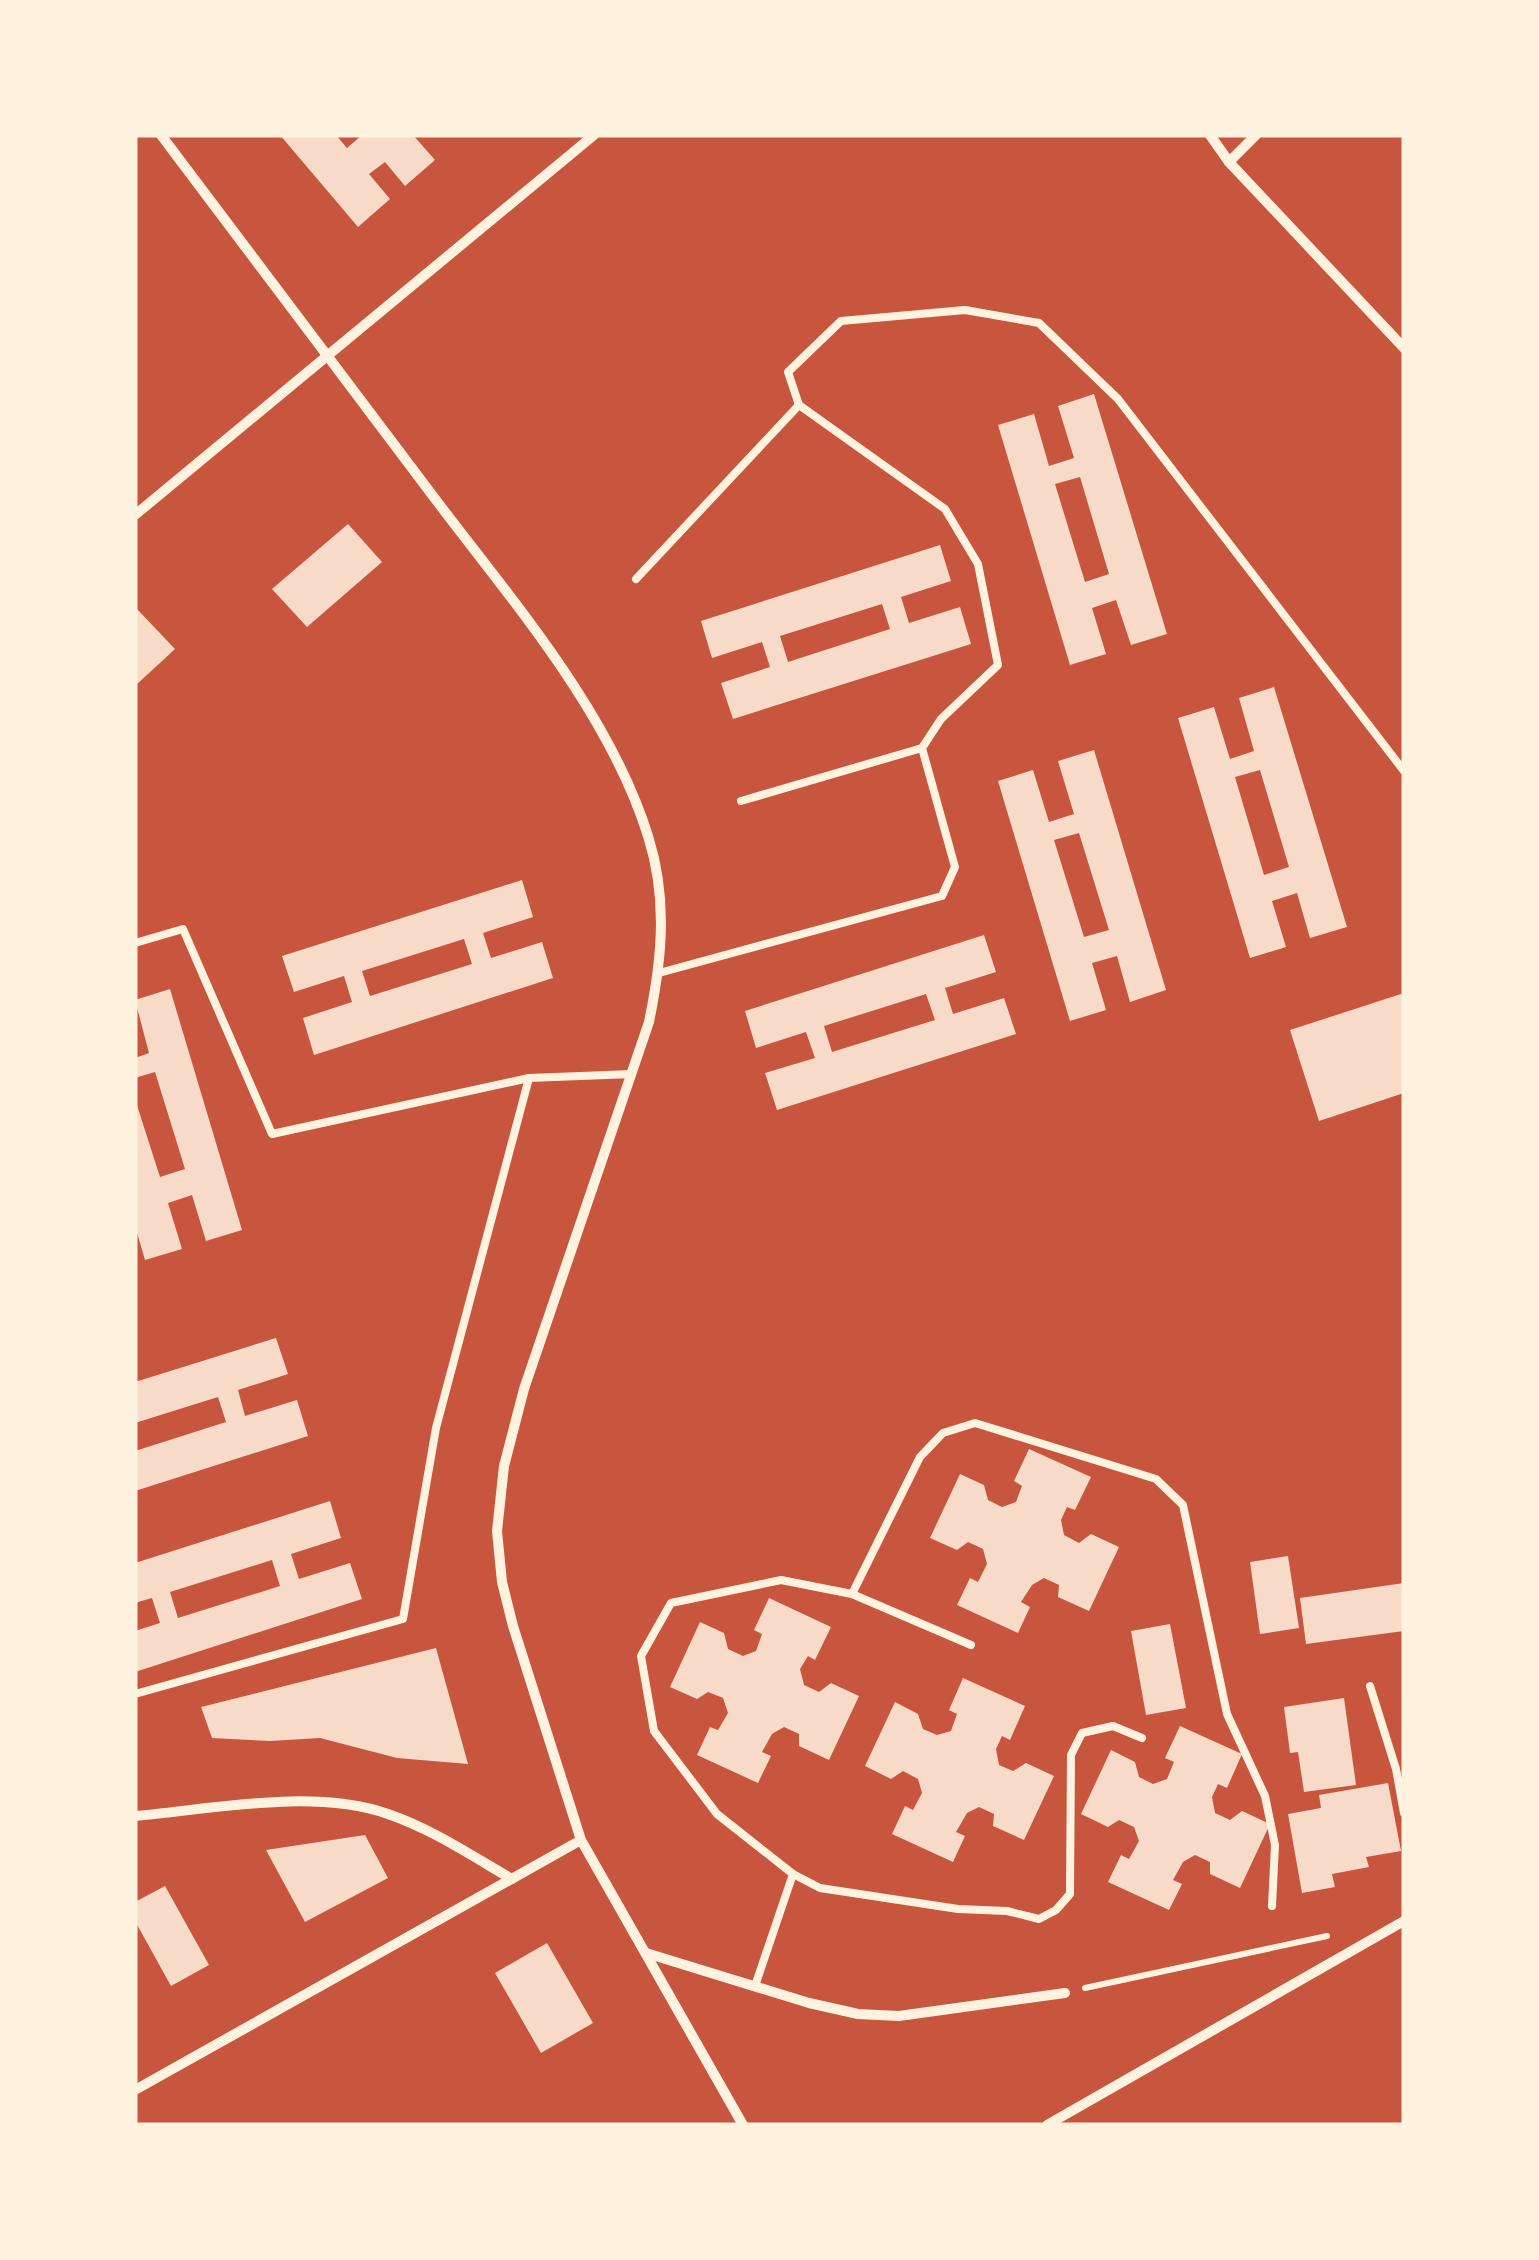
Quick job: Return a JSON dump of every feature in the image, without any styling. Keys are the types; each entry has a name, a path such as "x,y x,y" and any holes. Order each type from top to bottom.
{"street":[{"path":"161,135 528,622 597,726 627,781 648,834 659,878 663,929 649,1022 524,1388 504,1466 497,1532 502,1582 513,1626 581,1840 743,2125"},
{"path":"135,515 594,135"},
{"path":"1210,135 1229,162 1404,348"},
{"path":"1229,162 1256,135"},
{"path":"135,1816 299,1802 342,1804 386,1814 419,1827 512,1878"},
{"path":"135,2090 581,1840"},
{"path":"1047,2125 1404,1921"},
{"path":"644,1952 808,2003 858,2014 899,2016 1064,1993"}],"lane":[{"path":"741,801 922,748 942,719 998,665 978,564 945,509 799,405 788,372 841,321 965,310 1039,324 1118,398 1404,770"},
{"path":"636,579 799,405"},
{"path":"659,974 942,896 955,867 922,748"},
{"path":"135,943 183,929 272,1134 529,1078 632,1074"},
{"path":"135,1694 403,1619 436,1428 529,1078"},
{"path":"852,1594 920,1457 943,1433 975,1423 1156,1479 1183,1505 1227,1714 1265,1796 1276,1845 1272,1906"},
{"path":"970,1645 852,1594 781,1580 671,1604 641,1656 654,1731 717,1814 793,1874 820,1888 958,1909 1007,1911 1039,1919 1056,1910 1070,1894 1071,1755 1082,1733 1113,1726 1142,1738"},
{"path":"1370,1686 1396,1769 1404,1813"},
{"path":"755,1986 793,1874"}],"path":[{"path":"1064,1993 1328,1935"}],"building":[{"path":"280,135 336,135 347,148 362,135 413,135 435,160 405,186 385,162 369,174 390,199 358,227"},
{"path":"1094,394 1167,634 1131,645 1116,600 1092,608 1106,654 1070,665 998,425 1034,414 1049,466 1074,458 1058,406","holes":["1080,477 1109,574 1085,582 1055,484"]},
{"path":"348,524 382,562 307,627 272,589"},
{"path":"940,545 951,581 901,597 909,623 960,607 971,644 733,719 721,683 770,667 762,642 712,658 701,621","holes":["882,604 890,629 788,662 780,636"]},
{"path":"135,611 175,649 135,686"},
{"path":"1274,687 1347,927 1310,938 1297,893 1272,901 1286,947 1250,958 1178,718 1214,707 1230,759 1254,751 1239,698","holes":["1260,770 1289,867 1264,875 1235,777"]},
{"path":"1094,750 1166,990 1130,1002 1117,956 1092,963 1106,1010 1070,1021 998,781 1033,770 1049,822 1074,814 1058,761","holes":["1079,833 1109,930 1084,937 1054,840"]},
{"path":"522,880 533,917 483,933 491,958 542,942 553,978 314,1055 303,1018 352,1002 344,976 294,992 282,956","holes":["464,939 472,964 370,996 362,971"]},
{"path":"984,935 996,972 945,988 953,1014 1004,998 1016,1034 777,1110 765,1073 815,1058 806,1032 756,1048 745,1011","holes":["926,994 935,1020 832,1052 824,1026"]},
{"path":"170,989 242,1230 206,1241 192,1195 168,1203 182,1249 145,1260 135,1226 135,1099 160,1177 185,1169 155,1072 135,1078 135,1058 149,1053 135,1000"},
{"path":"1404,993 1404,1093 1319,1121 1290,1030"},
{"path":"276,1338 288,1374 238,1390 245,1416 297,1400 308,1436 135,1491 135,1451 226,1422 218,1397 135,1423 135,1382"},
{"path":"1029,1449 1091,1477 1075,1510 1067,1507 1061,1520 1064,1535 1079,1543 1091,1534 1119,1547 1089,1611 1058,1597 1059,1585 1044,1578 1032,1585 1021,1602 1030,1607 1018,1633 957,1605 970,1578 978,1582 987,1564 983,1549 968,1542 957,1550 930,1538 960,1474 984,1485 988,1500 1002,1507 1016,1502 1022,1486 1014,1481"},
{"path":"330,1501 341,1538 291,1554 299,1579 350,1563 362,1599 135,1672 135,1631 160,1623 152,1598 135,1603 135,1563","holes":["272,1560 280,1586 178,1618 170,1592"]},
{"path":"1288,1556 1299,1628 1260,1634 1250,1562"},
{"path":"1404,1583 1404,1631 1306,1644 1300,1598"},
{"path":"769,1598 831,1627 815,1660 808,1656 800,1669 804,1685 819,1692 831,1683 859,1696 829,1760 799,1746 799,1734 784,1727 772,1734 762,1752 771,1756 758,1783 697,1755 710,1727 718,1730 728,1713 723,1698 708,1692 697,1699 670,1687 700,1622 724,1633 728,1649 743,1656 756,1651 762,1634 754,1630"},
{"path":"1170,1624 1186,1708 1146,1715 1131,1631"},
{"path":"436,1648 468,1764 397,1758 320,1738 212,1738 201,1707"},
{"path":"963,1678 1025,1706 1010,1740 1002,1736 996,1749 999,1765 1013,1771 1026,1763 1054,1776 1024,1840 993,1826 994,1814 979,1807 967,1813 956,1832 965,1836 953,1862 892,1834 905,1806 913,1810 922,1793 918,1779 903,1771 891,1779 865,1766 895,1702 918,1714 923,1729 937,1735 951,1731 957,1714 949,1710"},
{"path":"1344,1698 1356,1785 1304,1792 1298,1752 1290,1753 1284,1707"},
{"path":"1180,1726 1242,1754 1227,1788 1218,1784 1212,1797 1215,1813 1230,1820 1242,1811 1270,1824 1240,1888 1210,1874 1210,1862 1195,1855 1183,1862 1173,1880 1182,1884 1169,1910 1108,1882 1121,1855 1129,1859 1139,1841 1134,1827 1119,1820 1108,1827 1081,1814 1111,1750 1135,1762 1139,1777 1153,1784 1167,1779 1174,1762 1165,1758"},
{"path":"1388,1783 1401,1851 1366,1857 1369,1867 1332,1874 1335,1887 1302,1893 1288,1814 1321,1808 1319,1795"},
{"path":"365,1835 388,1878 305,1922 266,1850"},
{"path":"165,1886 209,1965 171,1986 135,1921 135,1902"},
{"path":"547,1943 593,2023 541,2053 495,1973"}]}
